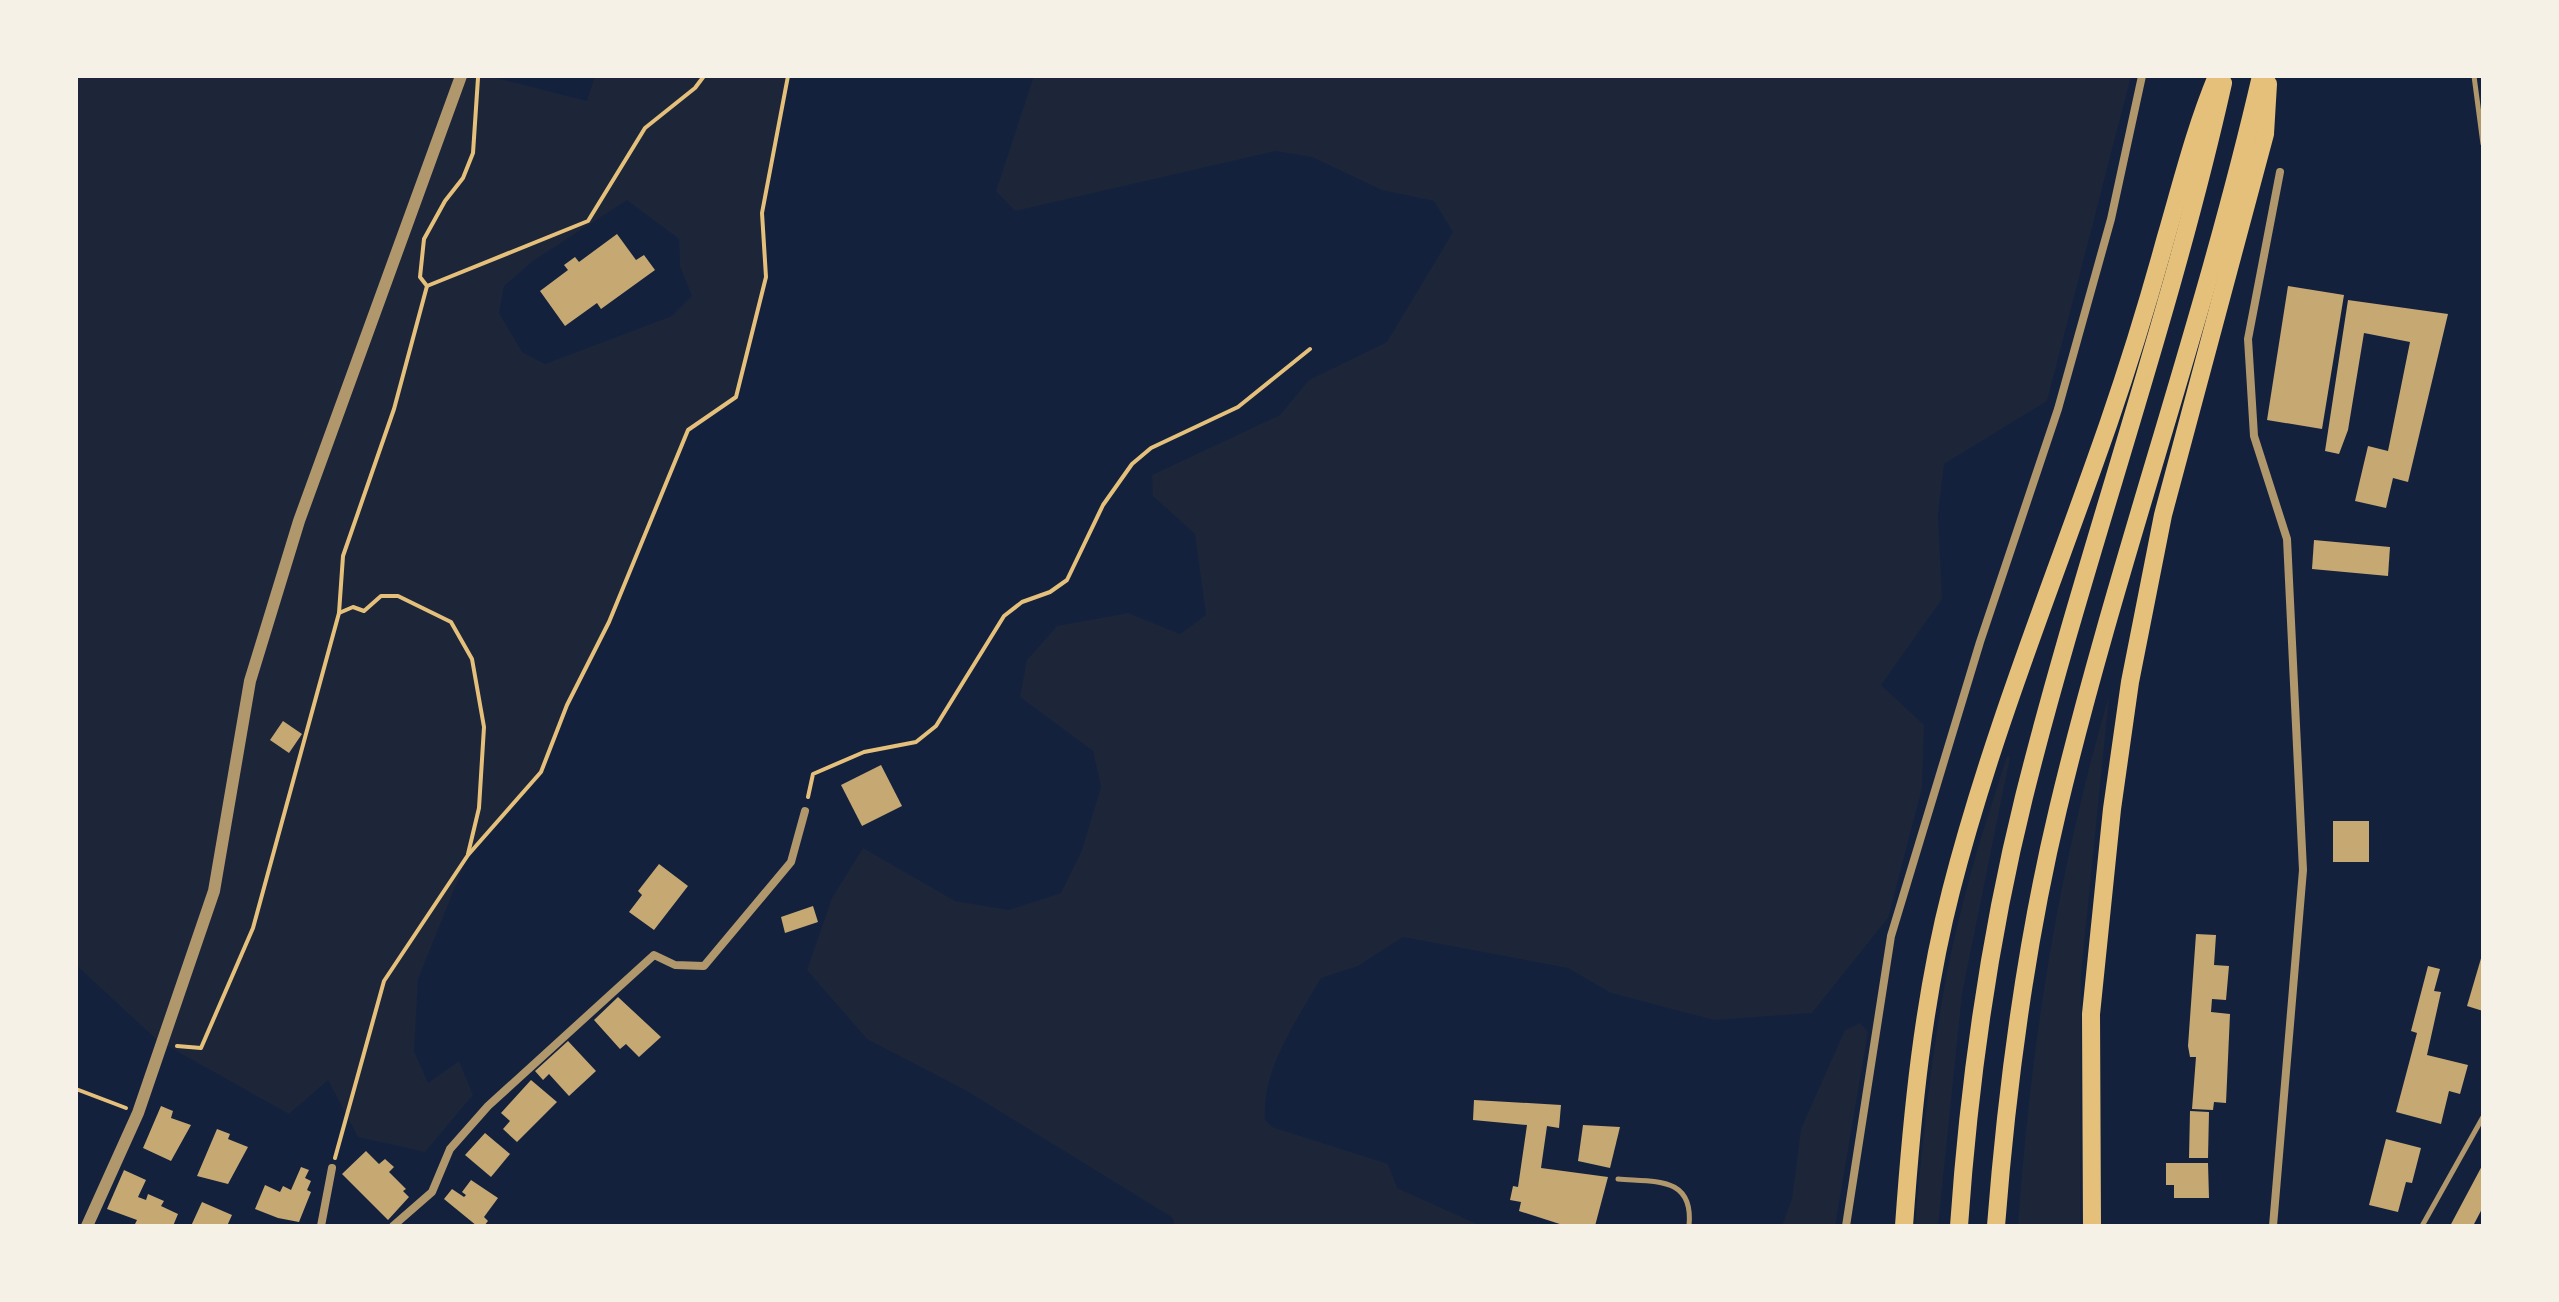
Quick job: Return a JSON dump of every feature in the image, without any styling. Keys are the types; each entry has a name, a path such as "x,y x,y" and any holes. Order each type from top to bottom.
{"highway":[{"path":"1904,1226 1922,1043 1938,949 1961,854 2020,665 2109,422 2146,308 2195,127 2217,76"},
{"path":"1959,1226 1980,1022 2014,838 2055,679 2175,274 2225,76"},
{"path":"1996,1226 2016,1024 2047,859 2100,651 2195,334 2261,76"},
{"path":"2092,1226 2091,1014 2112,809 2128,696 2163,515 2265,134 2269,76"}],"street":[{"path":"87,1226 138,1113 214,891 250,681 299,521 461,76"},
{"path":"1846,1226 1891,936 1980,642 2058,409 2111,219 2142,76"},
{"path":"2273,1226 2303,870 2287,539 2254,436 2248,339 2280,172"},
{"path":"393,1226 432,1192 450,1149 488,1106 654,955 675,965 704,966 791,862 805,811"},
{"path":"321,1226 332,1168"}],"lane":[{"path":"2474,76 2483,144"},
{"path":"2422,1226 2483,1117"},
{"path":"1618,1179 1671,1184 1682,1191 1688,1202 1689,1226"}],"path":[{"path":"427,286 420,277 424,239 445,201 463,178 473,153 478,76"},
{"path":"427,286 588,221 645,128 695,88 704,76"},
{"path":"332,1168 384,981 468,855 541,772 567,705 609,622 688,430 736,397 766,277 762,213 788,76"},
{"path":"163,1044 201,1048 253,928 339,613 343,556 394,409 427,286"},
{"path":"805,811 813,774 864,752 916,742 936,726 1004,616 1022,602 1050,592 1067,580 1103,505 1132,464 1151,448 1238,407 1310,349"},
{"path":"339,613 353,607 364,611 381,596 398,596 451,622 472,659 484,727 479,808 468,855"},
{"path":"76,1089 138,1113"}],"shaded area":[{"path":"76,76 488,76 587,101 595,76 788,76 762,213 766,277 736,397 688,430 609,622 567,705 541,772 468,855 418,979 414,1051 428,1083 459,1061 473,1095 425,1152 358,1137 328,1080 289,1114 157,1040 76,965","holes":["627,200 679,239 680,266 692,296 672,316 545,364 522,352 499,313 504,286 533,261"]},
{"path":"1034,76 2131,76 2047,401 1944,464 1938,514 1942,599 1881,685 1924,725 1922,788 1888,918 1812,1013 1714,1020 1611,993 1568,968 1403,937 1358,966 1321,978 1292,1028 1269,1083 1265,1120 1272,1127 1388,1164 1397,1188 1481,1226 1174,1226 1173,1218 967,1091 867,1039 807,970 832,898 863,848 955,901 1009,910 1061,893 1082,850 1101,787 1093,751 1020,697 1027,660 1057,626 1128,613 1180,634 1206,615 1195,534 1153,496 1152,475 1280,415 1309,380 1387,342 1453,232 1434,201 1382,190 1312,157 1275,151 1015,211 996,191"},
{"path":"2109,696 2081,975 2080,1226 2018,1226 2030,1091 2049,957 2075,825"},
{"path":"2007,756 2010,757 1962,994 1938,1226 1915,1226 1928,1097 1948,968 1972,868"},
{"path":"1860,1023 1868,1032 1835,1226 1782,1226 1792,1199 1801,1129 1845,1030"}],"building":[{"path":"617,234 636,260 644,255 655,270 601,309 597,303 565,326 540,291 568,270 564,265 575,257 579,262"},
{"path":"2288,286 2344,295 2322,429 2267,420"},
{"path":"2348,300 2448,314 2408,482 2393,478 2386,508 2355,501 2368,446 2388,451 2410,342 2364,333 2348,430 2339,454 2325,451"},
{"path":"2314,540 2390,547 2388,576 2312,569"},
{"path":"283,721 302,734 289,753 270,740"},
{"path":"881,765 902,806 862,826 841,785"},
{"path":"2333,821 2369,821 2369,862 2333,862"},
{"path":"659,864 688,886 654,930 629,912 642,895 638,891"},
{"path":"813,906 818,922 785,933 781,917"},
{"path":"2196,934 2216,935 2214,965 2229,966 2226,1000 2212,999 2211,1012 2230,1014 2226,1103 2214,1102 2213,1110 2192,1109 2196,1057 2190,1057 2188,1046"},
{"path":"2483,955 2483,1011 2467,1006"},
{"path":"2428,966 2440,969 2434,991 2441,992 2427,1055 2468,1065 2460,1094 2449,1091 2441,1124 2396,1112 2417,1033 2411,1031"},
{"path":"618,997 661,1037 639,1057 626,1044 620,1049 594,1020"},
{"path":"568,1041 596,1071 569,1096 549,1074 543,1080 535,1071"},
{"path":"531,1080 557,1102 517,1142 503,1129 510,1121 501,1113"},
{"path":"1474,1100 1561,1105 1559,1128 1547,1126 1541,1168 1608,1177 1595,1226 1566,1226 1519,1211 1521,1202 1510,1200 1513,1186 1518,1187 1527,1125 1473,1120"},
{"path":"161,1106 173,1111 171,1118 191,1125 171,1161 143,1148"},
{"path":"2190,1111 2209,1112 2208,1158 2189,1158"},
{"path":"1583,1125 1620,1127 1610,1168 1578,1161"},
{"path":"217,1129 230,1134 228,1139 248,1147 228,1184 197,1176"},
{"path":"485,1133 510,1154 491,1177 465,1155"},
{"path":"2386,1139 2421,1148 2412,1183 2406,1182 2398,1212 2369,1205"},
{"path":"366,1151 379,1164 385,1159 394,1167 389,1172 406,1189 403,1191 409,1197 388,1220 342,1174"},
{"path":"2166,1163 2208,1163 2209,1198 2174,1198 2174,1185 2166,1185"},
{"path":"2483,1164 2483,1207 2473,1226 2450,1226"},
{"path":"301,1167 309,1170 305,1178 311,1181 307,1190 311,1192 299,1222 255,1209 265,1185 280,1192 283,1186 291,1190"},
{"path":"124,1170 146,1180 138,1197 146,1200 148,1194 164,1201 161,1206 178,1214 173,1226 134,1226 137,1220 107,1209"},
{"path":"471,1180 498,1198 484,1217 488,1221 484,1226 477,1226 444,1199 452,1189 464,1197 466,1195 462,1192"},
{"path":"202,1202 232,1215 227,1226 191,1226"}]}
